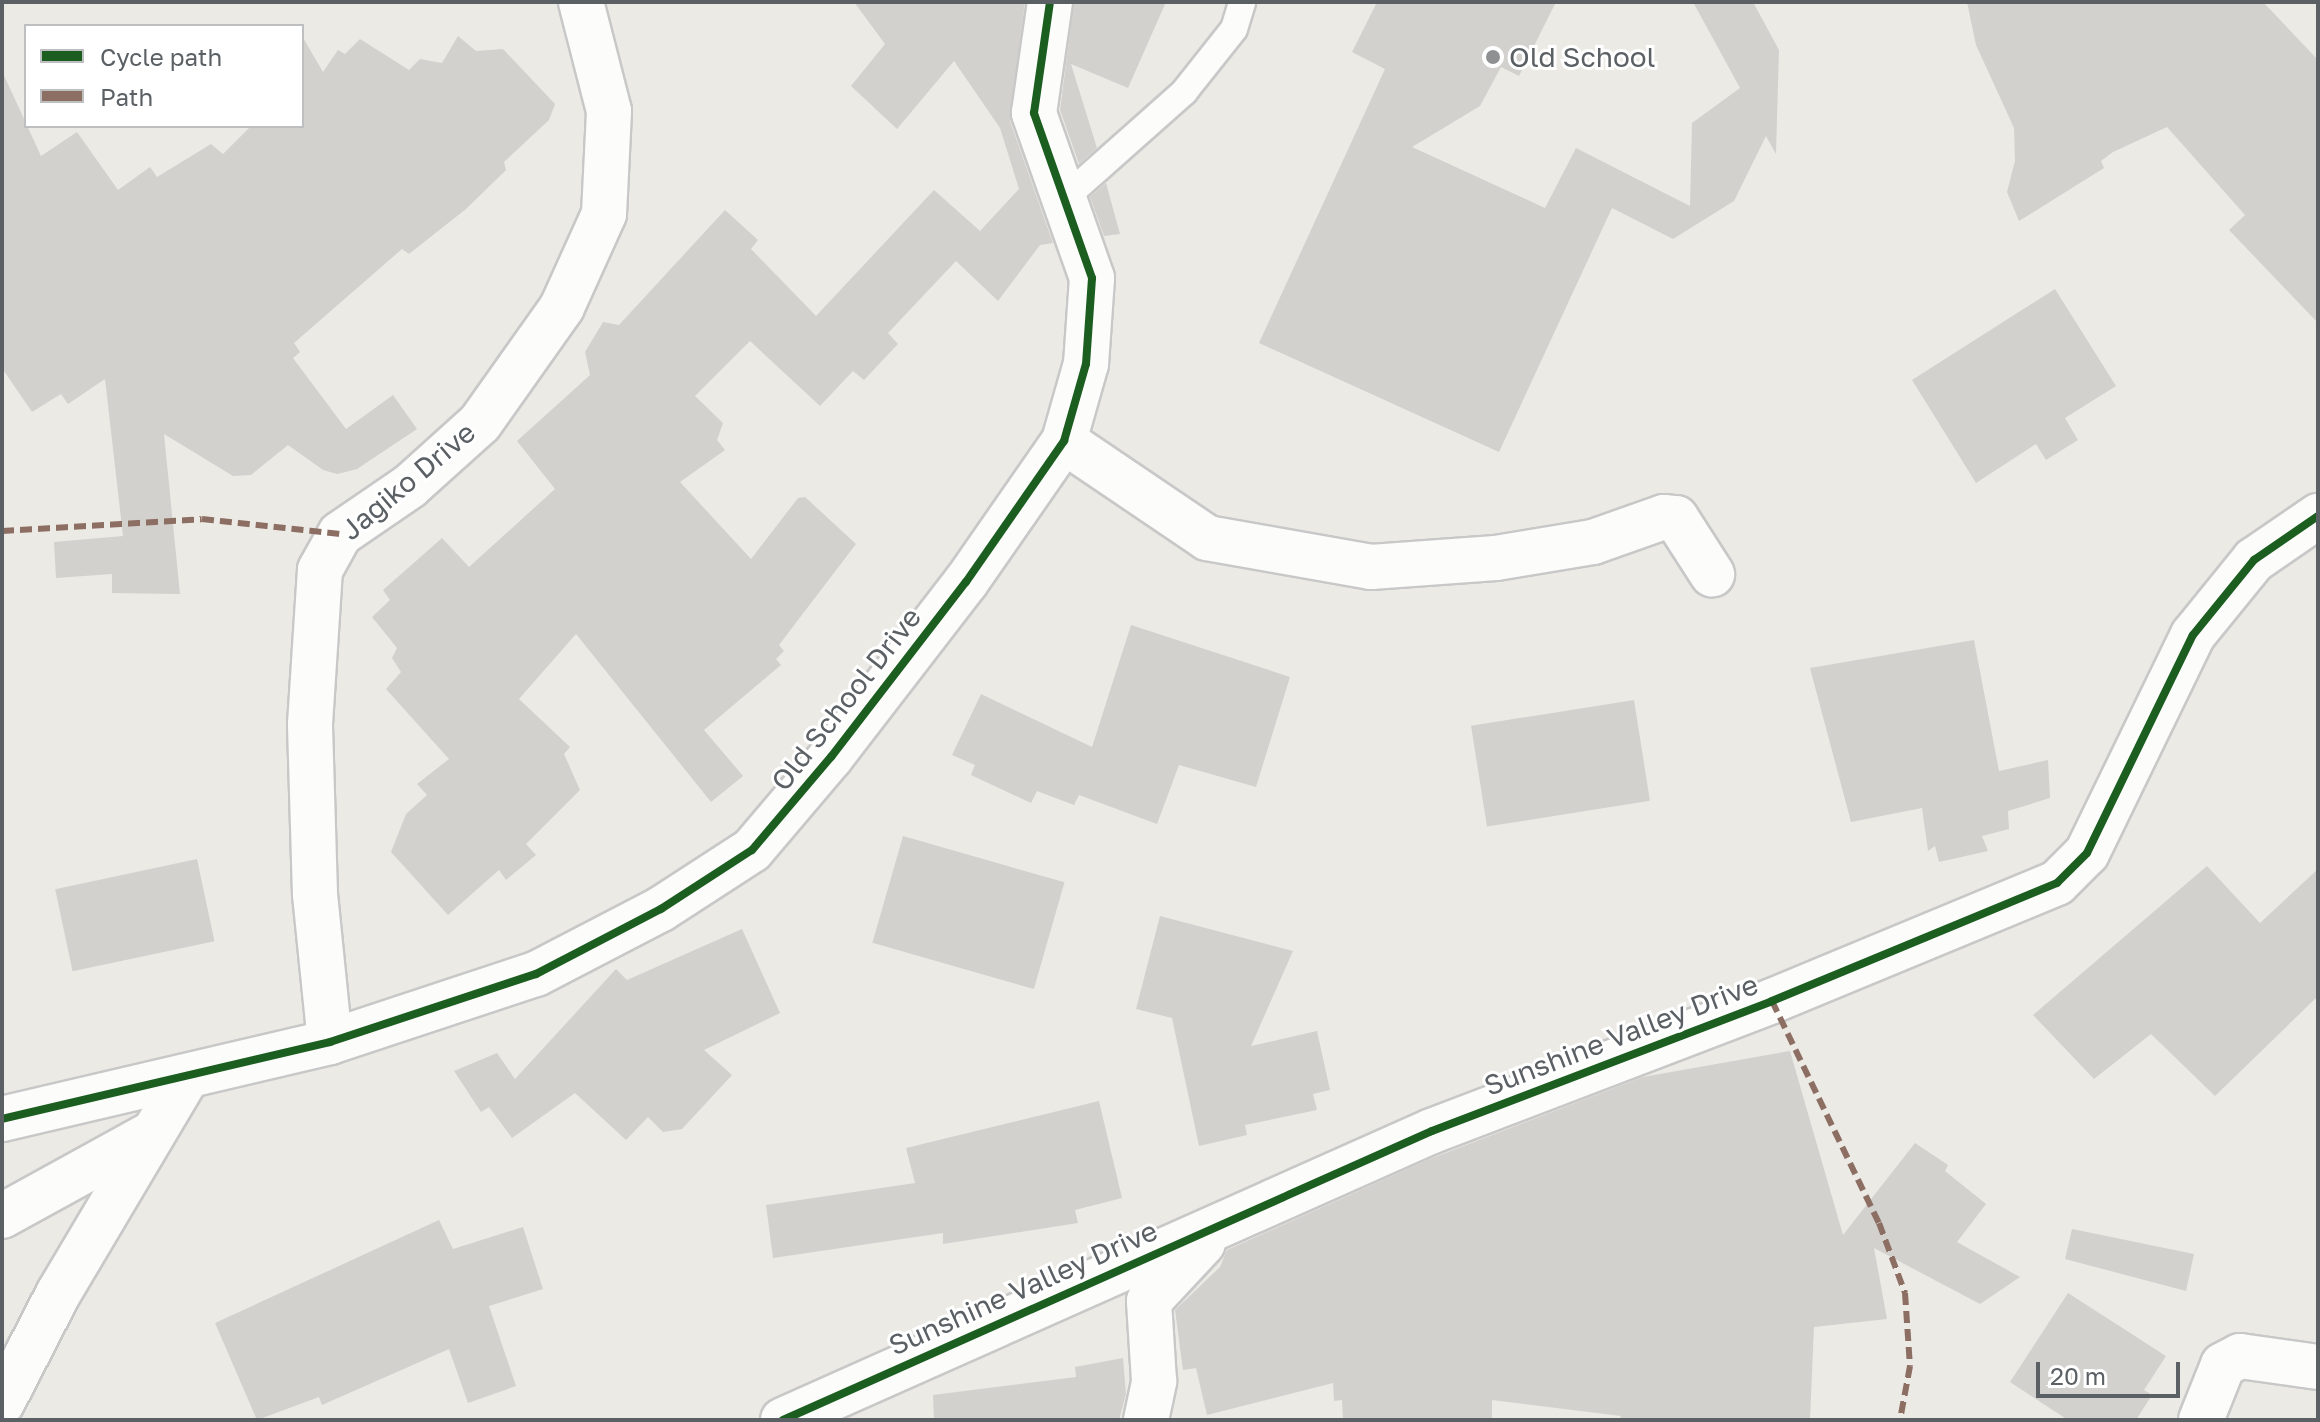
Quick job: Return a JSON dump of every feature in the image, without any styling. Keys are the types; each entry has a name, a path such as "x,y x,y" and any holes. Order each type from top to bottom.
{"street":[{"name":"Jagiko Drive","path":"330,1042 315,894 310,724 320,570 340,534 410,486 480,423 562,307 604,214 609,111 581,2"},
{"name":"Old School Drive","path":"2,1119 330,1042 536,974 661,909 752,850 831,757 966,582 1064,441 1086,364 1092,278 1067,196 1034,113 1050,2"},
{"path":"1064,441 1207,538 1235,544 1371,567 1496,558 1593,542 1664,517 1676,518 1712,574"},
{"name":"Sunshine Valley Drive","path":"783,1420 1432,1131 1787,995 2057,883 2087,853 2193,635 2254,560 2318,516"},
{"path":"2,1403 186,1078"},
{"path":"2,1216 153,1133"},
{"name":"Sunshine Valley Drive","path":"1146,1420 1154,1381 1149,1301 1219,1227"},
{"path":"2201,1420 2223,1365 2240,1356 2318,1367"}],"lane":[{"path":"1067,196 1184,92 1234,29 1242,2"}],"building":[{"path":"854,2 1025,2 1010,121 1053,243 1040,245 998,301 956,261 888,333 898,344 864,380 853,371 820,406 750,341 695,396 723,423 717,440 725,450 680,482 751,559 798,498 805,497 856,544 779,645 784,651 776,659 781,665 704,730 743,776 711,802 576,634 519,699 570,747 564,754 580,790 526,844 536,855 506,880 499,870 448,915 391,852 406,814 427,795 417,784 449,759 386,689 401,672 392,658 397,648 372,617 390,600 383,590 442,538 469,567 555,489 517,441 590,375 585,352 603,322 619,325 725,210 758,240 751,249 816,316 934,190 980,231 1019,189 1000,128 954,61 897,129 851,86 885,44"},
{"path":"1074,2 1166,2 1128,88 1071,64 1097,148 1079,164 1060,110"},
{"path":"1377,2 1556,2 1519,76 1501,67 1480,106 1412,147 1545,208 1576,148 1690,206 1692,123 1740,88 1693,2 1753,2 1779,50 1776,154 1766,136 1734,201 1673,239 1612,208 1499,452 1259,343 1385,69 1352,52"},
{"path":"1967,2 2263,2 2318,60 2318,323 2229,230 2245,215 2167,127 2113,152 2101,161 2104,168 2019,221 2007,192 2015,161 2014,128 1976,45"},
{"path":"458,36 476,51 503,49 555,104 549,120 504,162 506,170 466,209 409,254 402,249 294,343 300,352 293,358 346,429 393,395 417,429 357,469 337,474 323,470 288,445 251,475 233,476 164,434 180,594 112,593 112,574 56,578 54,542 123,536 105,379 68,404 61,394 32,412 2,368 2,71 24,119 24,128 28,128 41,156 77,132 118,190 150,167 157,177 211,144 223,154 249,128 304,128 304,39 323,72 338,50 345,54 360,39 409,70 420,59 442,63"},
{"path":"1106,183 1120,234 1104,236 1090,197"},
{"path":"2055,289 2116,386 2065,418 2078,440 2046,460 2036,444 1976,483 1912,380"},
{"path":"1131,625 1290,677 1256,787 1179,765 1157,824 1079,795 1074,805 1037,791 1031,803 971,775 975,765 952,755 981,694 1092,747"},
{"path":"1974,640 1999,771 2048,760 2050,798 2008,811 2009,829 1982,836 1988,851 1939,862 1935,846 1928,851 1922,808 1851,822 1810,668"},
{"path":"1634,700 1650,801 1487,827 1471,726"},
{"path":"903,836 1064,882 1034,989 872,943"},
{"path":"197,859 214,941 73,971 55,889"},
{"path":"2207,866 2260,923 2318,869 2318,996 2215,1096 2151,1034 2094,1079 2033,1015"},
{"path":"1160,916 1293,951 1251,1046 1317,1031 1330,1090 1313,1094 1317,1110 1245,1125 1247,1135 1199,1146 1172,1018 1136,1009"},
{"path":"742,929 780,1013 704,1050 732,1075 682,1129 663,1132 648,1117 626,1140 575,1093 512,1138 489,1107 481,1112 454,1071 497,1053 515,1079 616,969 627,980"},
{"path":"1790,1051 1843,1235 1915,1143 1948,1165 1945,1171 1986,1204 1957,1242 2020,1277 1980,1304 1874,1248 1887,1319 1814,1327 1810,1420 1619,1420 1621,1416 1492,1400 1492,1420 1343,1420 1342,1400 1334,1401 1333,1383 1207,1415 1196,1368 1183,1370 1175,1310 1220,1267 1227,1250 1430,1159 1643,1077"},
{"path":"1099,1101 1122,1198 1075,1210 1078,1223 943,1244 943,1233 773,1258 766,1205 915,1183 906,1148"},
{"path":"439,1220 453,1249 523,1227 543,1289 489,1306 516,1386 468,1403 449,1349 322,1405 319,1397 257,1420 215,1323"},
{"path":"2072,1229 2194,1254 2186,1291 2065,1259"},
{"path":"2068,1293 2166,1356 2144,1390 2152,1395 2136,1420 2068,1420 2010,1382"},
{"path":"1123,1358 1126,1394 1119,1420 934,1420 933,1395 1076,1377 1075,1367"}],"marked path":[{"path":"2,531 202,519 340,534"},
{"path":"1772,1001 1879,1223 1905,1293 1910,1366 1900,1420"}],"cycle path":[{"path":"2,1119 330,1042 536,974 661,909 752,850 831,757 966,582 1064,441 1086,364 1092,278 1034,113 1050,2"},
{"path":"783,1420 1432,1131 1772,1001 2057,883 2087,853 2193,635 2254,560 2318,516"}],"place":[{"name":"Old School","path":"1493,57"}]}
